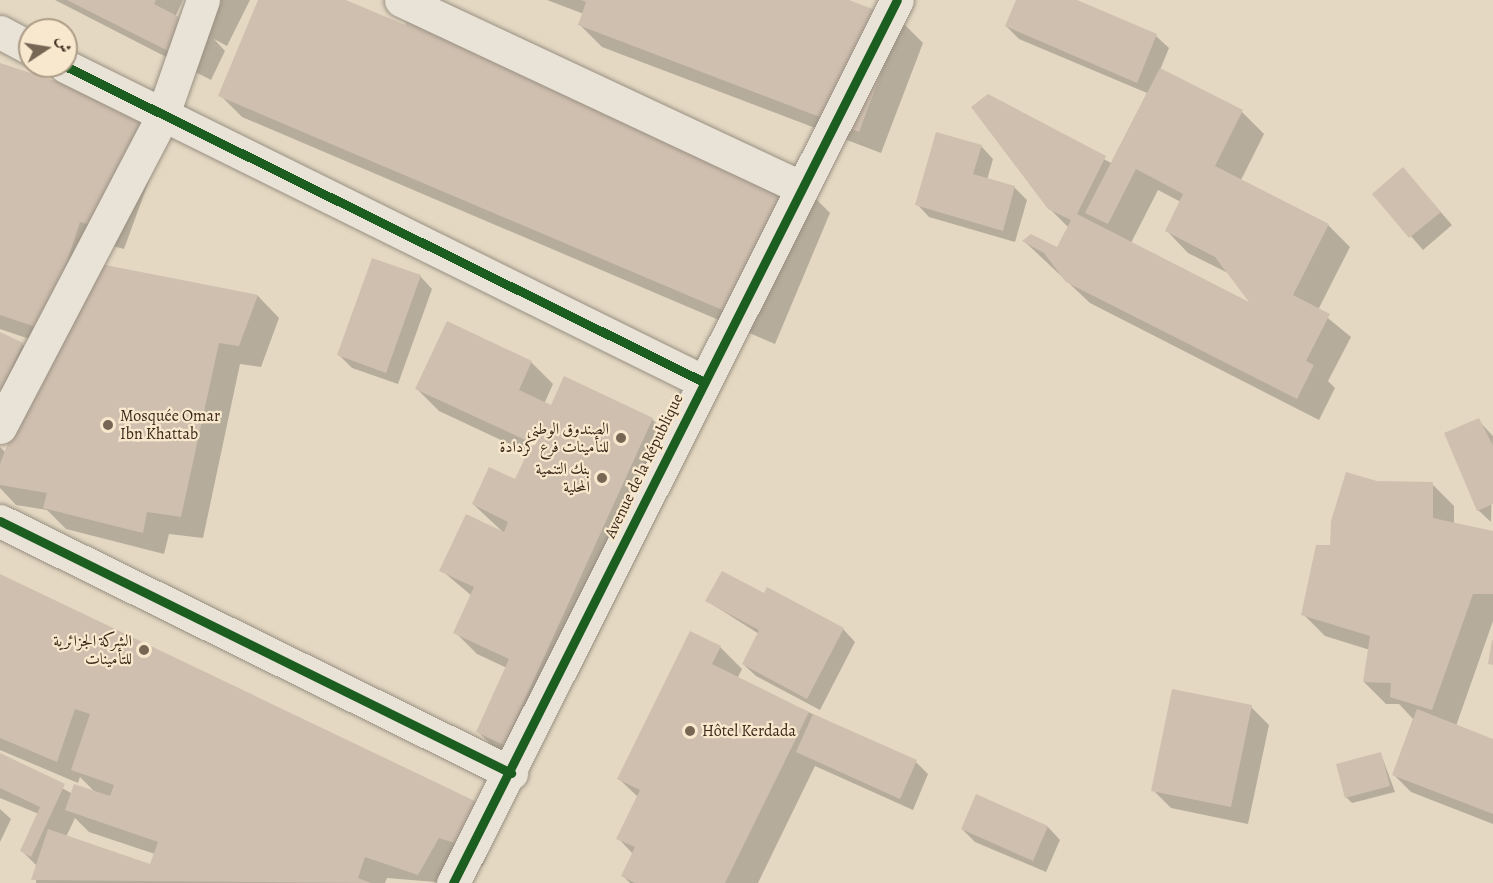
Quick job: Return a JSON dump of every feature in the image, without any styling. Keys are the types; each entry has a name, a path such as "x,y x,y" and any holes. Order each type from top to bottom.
{"street":[{"path":"0,427 162,117 202,0"},
{"path":"401,0 801,187"},
{"name":"Avenue de la République","path":"453,883 511,773 702,381 897,0"},
{"path":"0,32 18,42"},
{"path":"78,73 162,117 702,381"},
{"path":"0,521 511,773"}],"building":[{"path":"67,0 156,0 154,4 208,32 192,63"},
{"path":"258,0 346,0 405,25 407,19 809,190 753,323 218,96"},
{"path":"581,0 849,0 901,20 859,132 578,25 586,2"},
{"path":"1016,0 1077,0 1157,34 1137,83 1005,26"},
{"path":"0,63 18,69 18,78 46,78 145,110 102,228 80,222 45,330 0,315"},
{"path":"1160,68 1243,110 1215,166 1329,224 1293,295 1330,314 1306,361 1314,365 1297,399 1066,282 1044,253 1022,241 1031,234 1057,247 1071,220 1048,209 971,107 988,94 1106,156 1077,214 1249,302 1215,257 1165,231 1183,194 1136,169 1108,224 1085,213"},
{"path":"936,132 982,145 973,174 1015,186 1003,231 915,205"},
{"path":"1403,167 1441,212 1409,238 1372,194"},
{"path":"372,258 421,275 386,373 337,355"},
{"name":"Mosquée Omar Ibn Khattab","path":"90,262 258,295 239,346 219,343 181,517 147,512 143,533 43,508 47,493 0,485 0,464 30,385"},
{"path":"447,321 532,361 519,390 551,405 564,376 653,418 504,745 476,732 509,659 453,633 474,587 439,571 466,514 504,532 508,522 472,504 489,467 515,479 532,443 415,389"},
{"path":"0,332 23,343 0,393"},
{"path":"1479,418 1493,446 1493,504 1477,511 1444,433"},
{"path":"1346,472 1377,481 1433,482 1433,518 1493,531 1493,594 1473,594 1432,710 1390,697 1391,683 1363,682 1370,636 1301,615 1316,545 1330,545 1331,521"},
{"path":"722,571 764,593 767,587 844,628 807,699 742,664 759,630 705,601"},
{"path":"0,574 477,802 461,845 439,838 418,875 365,857 358,878 371,883 31,880 48,829 150,864 158,842 65,810 74,784 110,796 114,785 71,770 90,714 75,709 57,762 0,738"},
{"path":"690,631 721,646 712,664 809,712 725,883 635,883 621,876 635,847 616,839 640,790 617,779"},
{"path":"1493,640 1493,665 1488,664"},
{"path":"1172,689 1252,705 1231,807 1151,791"},
{"path":"1417,709 1493,739 1493,814 1392,775"},
{"path":"813,714 917,760 900,799 796,752"},
{"path":"1381,752 1390,786 1345,798 1336,764"},
{"path":"0,753 65,784 31,857 20,851 40,807 0,788"},
{"path":"976,794 1048,826 1033,861 961,829"}],"cycle path":[{"path":"453,883 897,0"},
{"path":"78,72 702,381"},
{"path":"0,521 511,773"}],"place":[{"name":"Mosquée Omar Ibn Khattab","path":"108,425"},
{"name":"الصندوق الوطني للنأمينات فرع كردادة","path":"621,438"},
{"name":"بنك التنمية المحلية","path":"602,478"},
{"name":"الشركة الجزائرية للتأمينات","path":"144,650"},
{"name":"Hôtel Kerdada","path":"690,731"}]}
